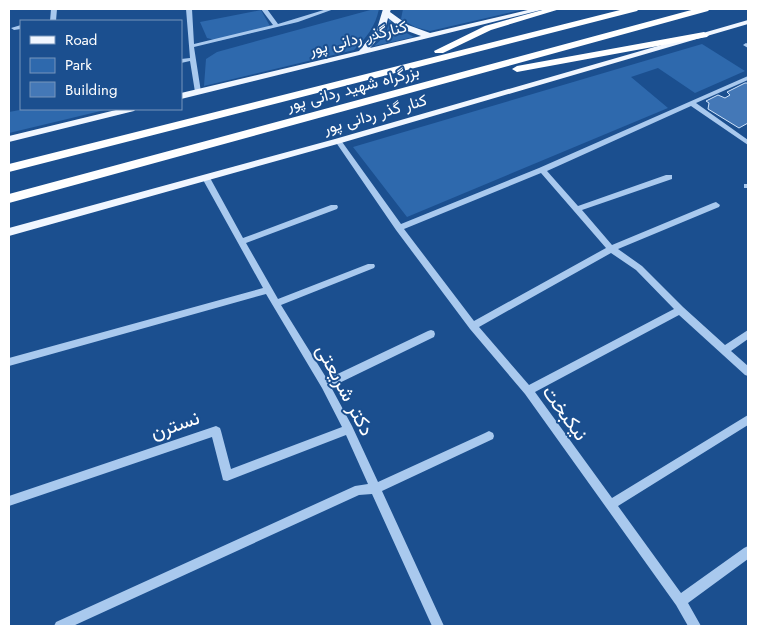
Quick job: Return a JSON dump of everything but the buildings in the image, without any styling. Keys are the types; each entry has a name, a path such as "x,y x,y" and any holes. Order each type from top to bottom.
{"highway":[{"path":"411,64 488,28 555,9"},
{"name":"بزرگراه شهید ردانی پور","path":"11,168 411,64 634,9"},
{"name":"بزرگراه شهید ردانی پور","path":"9,199 705,9"},
{"path":"427,85 612,53 704,34"}],"main road":[{"name":"کنارگذر ردانی پور","path":"182,96 541,9"},
{"path":"361,52 381,30 387,11 405,27 430,36"},
{"name":"کنار گذر ردانی پور","path":"9,232 338,141 748,22"},
{"path":"9,138 127,110"}],"street":[{"path":"190,9 191,46 198,92"},
{"path":"264,9 276,25"},
{"path":"191,46 322,13 331,9"},
{"path":"14,28 20,27"},
{"path":"182,61 193,59"},
{"path":"399,228 542,170 694,104 748,78"},
{"path":"694,104 748,143"},
{"name":"نیکبخت","path":"338,141 399,228 473,326 528,392 680,601 695,626"},
{"path":"542,170 611,249 638,268 680,310 748,372"},
{"path":"577,208 669,177"},
{"name":"دکتر شریعتی","path":"206,178 268,290 325,385 348,429 438,626"},
{"path":"473,326 611,249 716,205"},
{"path":"241,242 334,207"},
{"path":"276,303 371,266"},
{"path":"9,362 268,290"},
{"path":"528,392 680,310"},
{"path":"325,385 431,334"},
{"path":"726,350 748,334"},
{"path":"610,505 748,420"},
{"name":"نسترن","path":"9,501 216,432 227,476 348,429"},
{"path":"60,626 359,490 374,489 489,436"},
{"path":"680,601 748,552"}],"green space":[{"path":"379,9 373,26 367,36 354,50 204,86 206,59 217,52"},
{"path":"403,9 525,9 430,31 415,27 401,19"},
{"path":"261,10 271,28 219,41 207,38 200,22"},
{"path":"389,18 395,27 414,37 374,46 385,34"},
{"path":"702,44 745,71 695,93 658,68 631,77 668,108 407,217 353,147"},
{"path":"20,110 105,110 9,133 9,112"}]}
